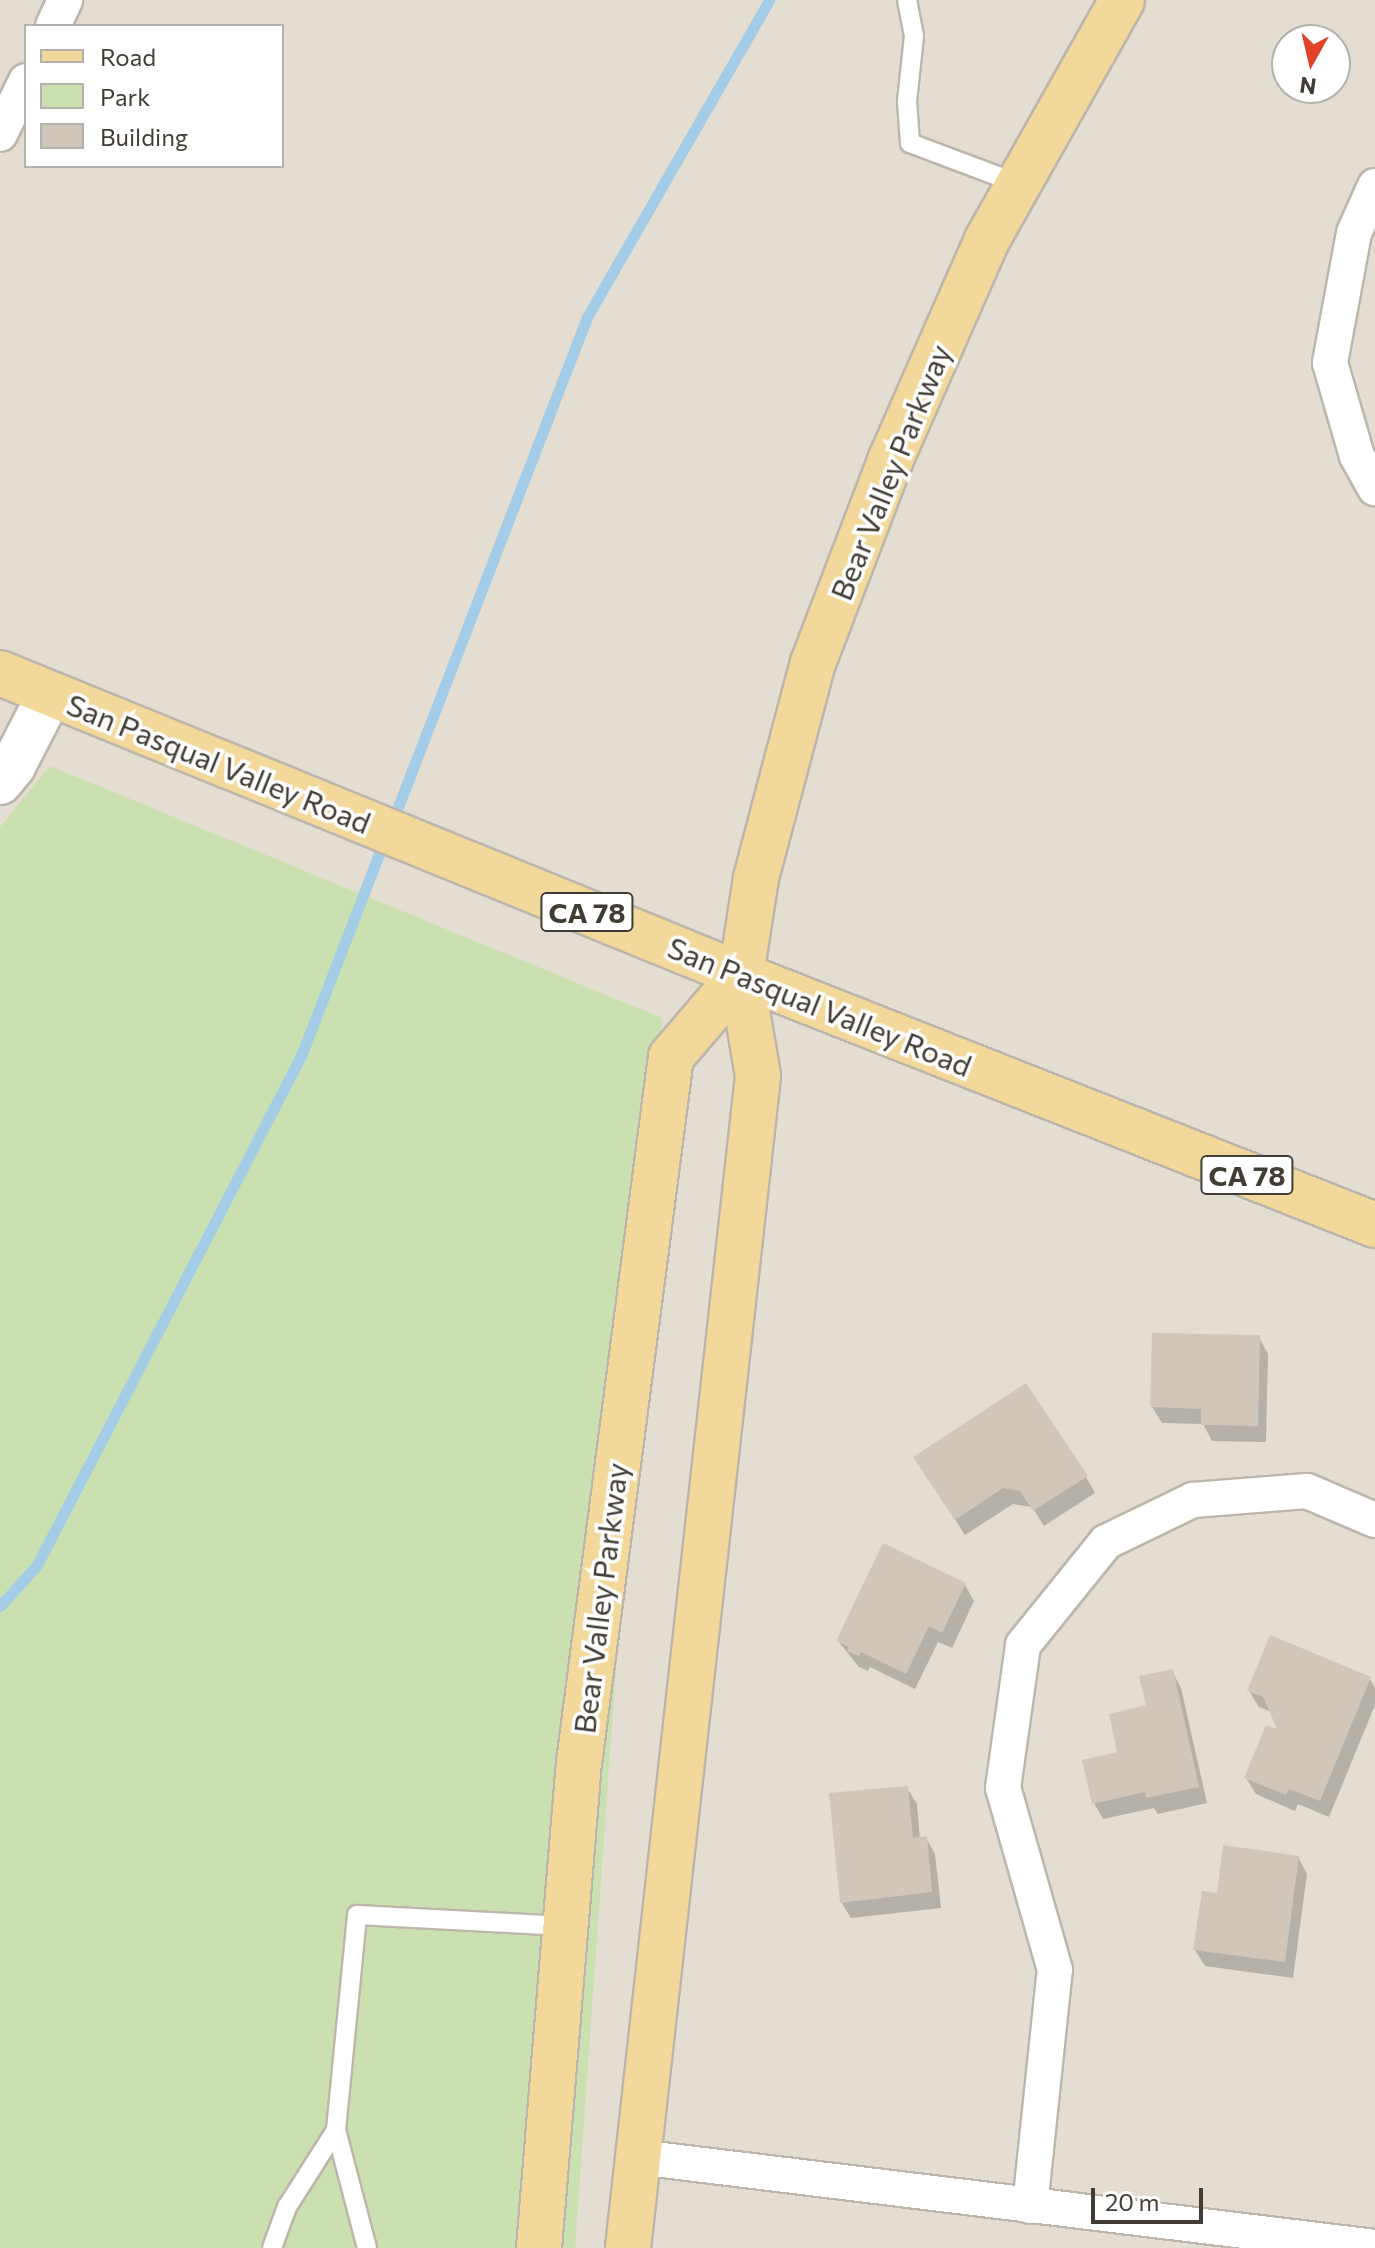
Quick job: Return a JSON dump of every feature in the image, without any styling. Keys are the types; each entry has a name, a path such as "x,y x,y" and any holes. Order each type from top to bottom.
{"main road":[{"name":"Bear Valley Parkway","path":"628,2248 758,1076 741,975 757,871 813,663 890,461 987,240 1122,0"},
{"name":"San Pasqual Valley Road","path":"0,673 741,975 1375,1225"},
{"name":"Bear Valley Parkway","path":"539,2248 581,1747 671,1057 741,975"}],"street":[{"path":"54,24 65,0"},
{"path":"0,134 24,85"},
{"path":"1375,186 1330,363 1357,456 1375,488"},
{"path":"0,782 13,766 50,694"},
{"path":"1030,2206 1055,1970 1003,1788 1023,1645 1106,1542 1193,1500 1307,1491 1375,1520"},
{"path":"638,2157 1375,2247"}],"lane":[{"path":"907,0 914,36 907,101 910,143 1019,184"},
{"path":"367,2248 336,2130 357,1915 566,1926"},
{"path":"272,2248 287,2207 336,2130"}],"shaded area":[{"path":"0,0 1375,0 1375,2248 0,2248"}],"green space":[{"path":"50,766 662,1018 575,2248 0,2248 0,827"}],"building":[{"path":"1152,1333 1260,1335 1258,1426 1201,1425 1201,1409 1150,1407"},
{"path":"1026,1383 1088,1476 1033,1511 1020,1491 1003,1488 955,1520 913,1457"},
{"path":"883,1543 966,1583 942,1633 929,1626 906,1674 861,1652 859,1656 847,1651 849,1647 836,1641"},
{"path":"1270,1635 1371,1677 1320,1801 1289,1789 1286,1795 1244,1778 1266,1725 1277,1729 1263,1697 1247,1691"},
{"path":"1173,1669 1199,1787 1146,1798 1145,1792 1092,1804 1082,1760 1117,1752 1109,1714 1146,1705 1139,1676"},
{"path":"908,1786 913,1838 927,1836 932,1892 840,1903 829,1793"},
{"path":"1223,1845 1299,1856 1285,1962 1193,1950 1202,1891 1217,1893"}],"waterway":[{"path":"391,825 587,317 769,0"},
{"path":"0,1606 37,1565 301,1056 384,841"}]}
